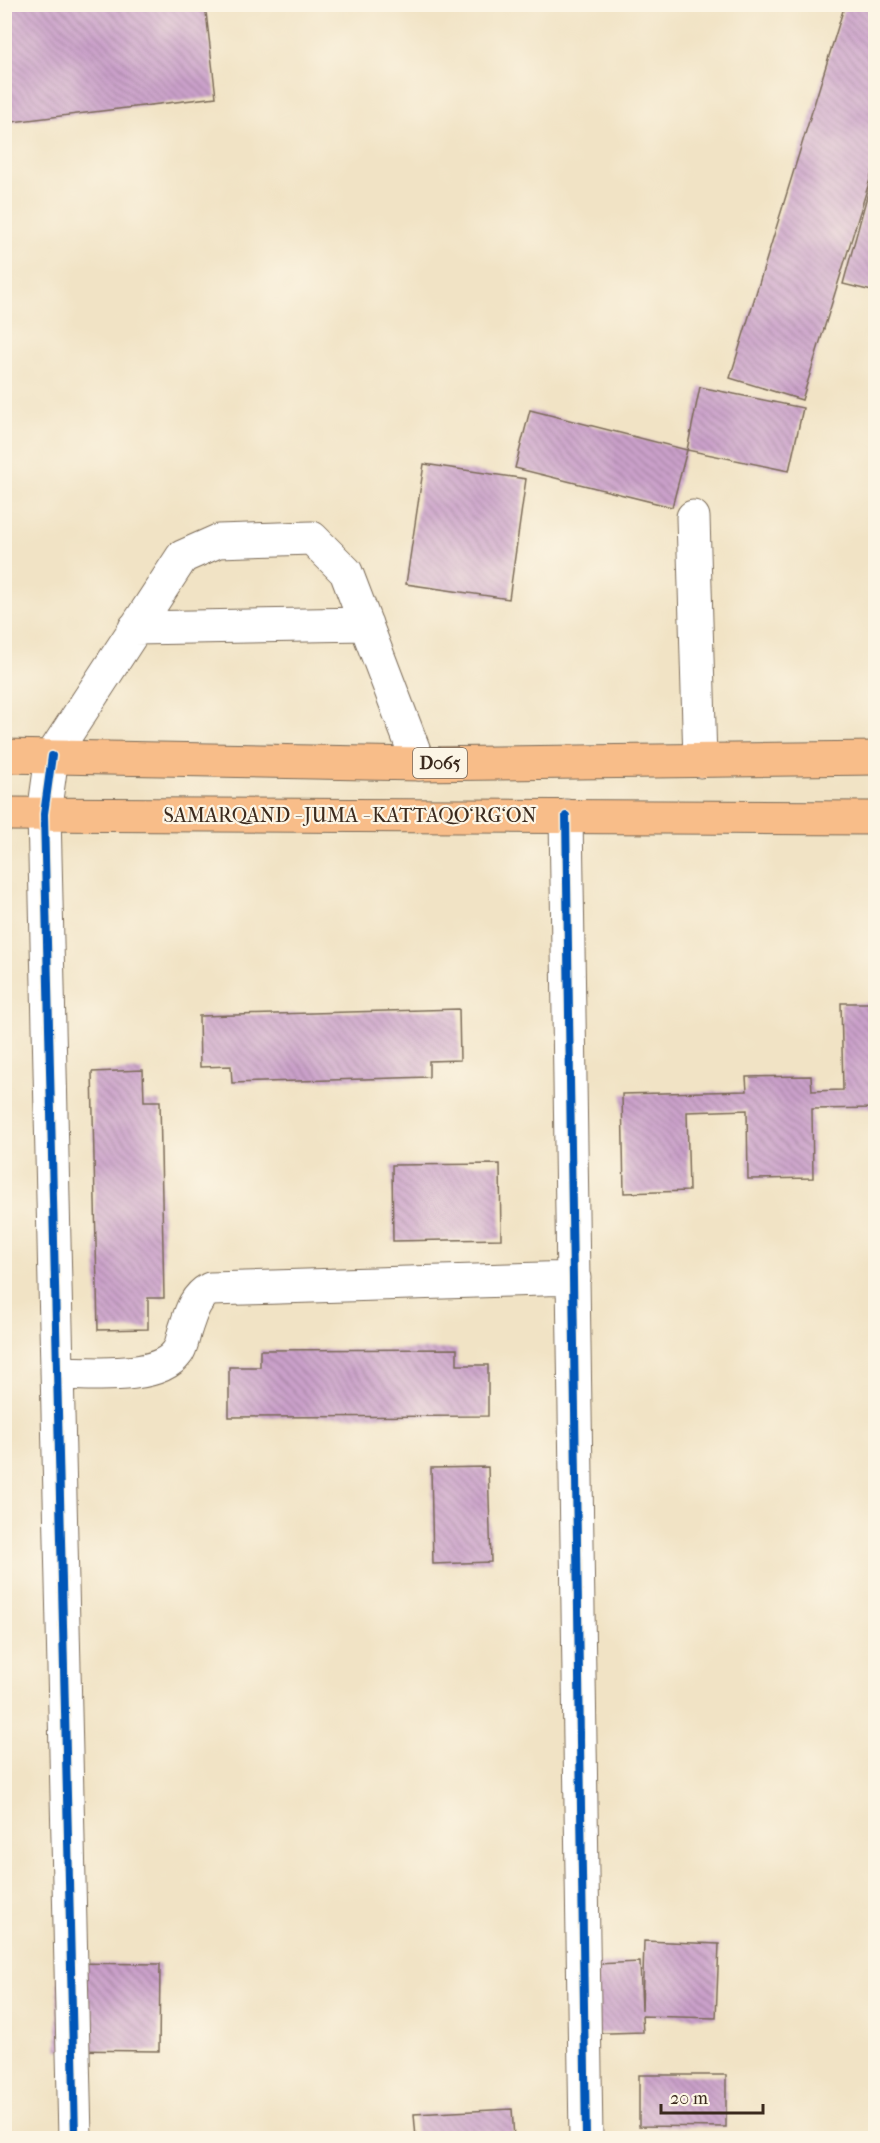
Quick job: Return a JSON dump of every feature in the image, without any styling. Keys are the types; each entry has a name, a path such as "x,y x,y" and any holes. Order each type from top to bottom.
{"main road":[{"name":"D065","path":"4,756 419,764 876,758"},
{"name":"SAMARQAND - JUMA - KATTAQO‘RG‘ON","path":"4,814 876,818"}],"street":[{"path":"693,517 700,761"},
{"path":"75,2139 44,814 52,756 182,557 218,541 312,538 346,572 419,764"},
{"path":"135,628 366,624"},
{"path":"567,816 586,2139"},
{"path":"57,1373 140,1373 160,1366 177,1353 191,1312 201,1294 210,1289 573,1278"}],"building":[{"path":"4,4 205,4 216,97 4,123"},
{"path":"845,4 876,4 876,160 802,400 730,378"},
{"path":"876,168 876,292 843,284"},
{"path":"700,387 803,408 789,471 687,450"},
{"path":"530,410 687,450 672,507 515,468"},
{"path":"424,464 526,479 509,599 406,584"},
{"path":"841,1003 876,1003 876,1108 812,1109 813,1178 748,1179 747,1110 687,1112 689,1191 624,1193 622,1094 747,1091 746,1077 811,1076 812,1091 843,1090"},
{"path":"459,1009 460,1060 429,1061 429,1077 232,1083 231,1066 200,1067 199,1016"},
{"path":"143,1070 144,1101 160,1101 164,1298 148,1298 148,1329 98,1330 92,1072"},
{"path":"500,1164 501,1239 393,1241 392,1165"},
{"path":"457,1349 457,1365 488,1365 488,1416 229,1417 229,1367 260,1367 260,1350"},
{"path":"488,1467 491,1562 433,1564 431,1468"},
{"path":"644,1941 719,1944 716,2018 642,2016 643,2032 576,2034 573,1965 640,1962 642,2010"},
{"path":"58,1963 160,1964 159,2051 57,2050"},
{"path":"639,2075 726,2075 726,2127 639,2126"},
{"path":"512,2109 514,2138 416,2138 414,2114"}],"railway":[{"path":"206,6 219,4"}],"cycle path":[{"path":"52,756 44,814 75,2138"},
{"path":"566,816 586,2138"}]}
